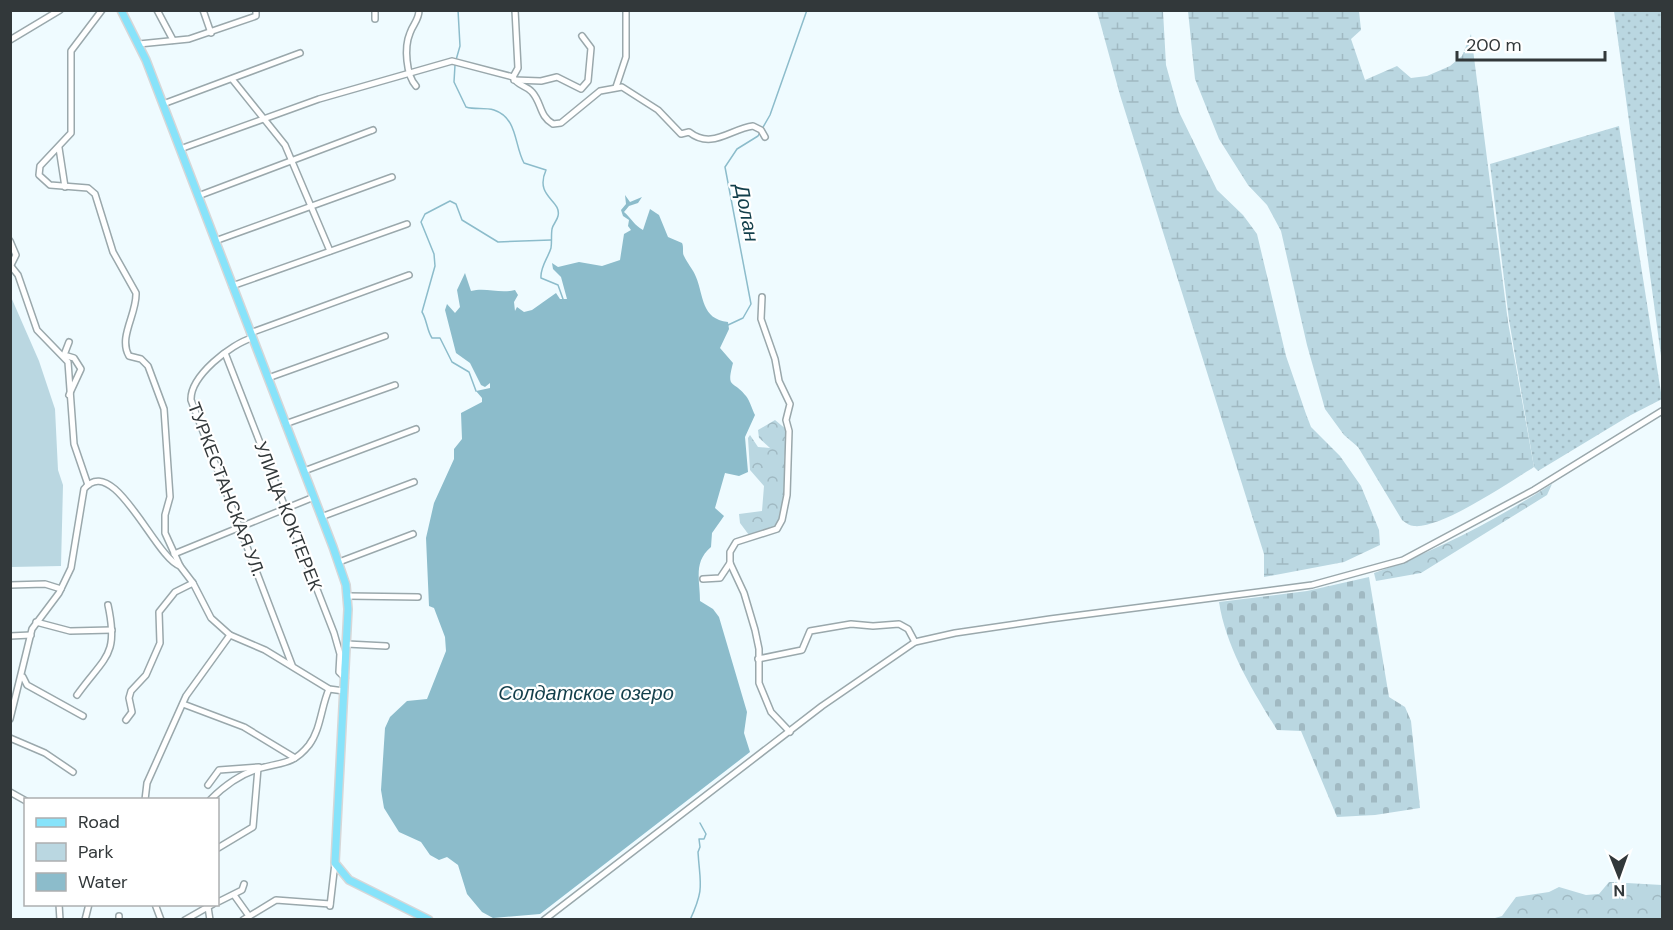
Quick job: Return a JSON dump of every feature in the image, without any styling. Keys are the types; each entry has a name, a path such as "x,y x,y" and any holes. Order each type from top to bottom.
{"main road":[{"path":"121,10 139,44 163,104 339,562 348,596 334,866 349,880 429,920"}],"street":[{"path":"10,40 60,10"},
{"path":"102,10 72,48 71,133 40,166 39,175 45,183 88,188 94,194 113,252 136,293 126,336 126,350 129,356 141,359 148,366 164,409 170,497 165,529 180,566 193,583 211,618 230,635 292,665 329,689 344,691"},
{"path":"157,10 174,40"},
{"path":"203,10 211,33"},
{"path":"139,44 189,39 211,33 256,16 255,10"},
{"path":"375,10 375,19"},
{"path":"416,86 409,73 407,41 419,18 419,10"},
{"path":"514,78 518,68 515,10"},
{"path":"616,87 626,57 626,10"},
{"path":"180,149 319,99 455,61 514,78 541,81 557,77 581,89 588,81 591,48 582,36"},
{"path":"163,104 300,54"},
{"path":"514,78 532,92 543,118 553,124 568,118 600,91 622,87 658,110 681,134 689,132 697,138 717,139 753,126 761,130 765,136"},
{"path":"232,79 285,145 330,251"},
{"path":"198,196 373,130"},
{"path":"59,148 65,187"},
{"path":"215,242 392,177"},
{"path":"232,286 407,224"},
{"path":"10,241 16,255 11,265 18,275 37,330 48,344 64,355 72,356 81,367 78,379 69,395"},
{"name":"ТУРКЕСТАНСКАЯ УЛ.","path":"292,665 191,400 197,378 225,353 251,335 409,275"},
{"path":"762,297 761,319 775,359 779,381 790,404 786,420 789,431 786,467 787,495 782,520 777,529 736,542 730,552 730,562 744,593 759,649 759,683 771,712 790,732"},
{"path":"268,378 385,336"},
{"path":"69,342 64,355 69,366 69,395 74,444 88,485"},
{"name":"УЛИЦА КОКТЕРЕК","path":"225,353 334,633 340,654 339,672 345,678"},
{"path":"285,424 395,385"},
{"path":"544,920 822,706 915,642 955,633 1312,585 1380,568 1432,546 1534,490 1662,411"},
{"path":"304,471 416,429"},
{"path":"10,719 36,622 61,589 71,568 84,489 88,485 102,482 115,487 157,544 175,565 180,566"},
{"path":"321,517 414,482"},
{"path":"174,554 314,497"},
{"path":"339,562 413,534"},
{"path":"703,579 720,578 730,562"},
{"path":"126,720 132,712 129,698 131,691 146,675 160,643 157,619 159,612 175,592 193,583"},
{"path":"10,585 45,584 61,589"},
{"path":"348,596 417,597"},
{"path":"77,695 92,672 108,656 114,641 108,605"},
{"path":"36,622 70,631 112,630"},
{"path":"758,659 802,650 810,631 836,625 899,624 908,629 915,642"},
{"path":"10,636 31,635"},
{"path":"145,798 147,783 183,704 230,635"},
{"path":"346,644 386,646"},
{"path":"23,675 27,685 82,716"},
{"path":"10,686 20,685"},
{"path":"208,785 219,770 282,765 295,758 314,738 329,689"},
{"path":"183,704 244,726 295,758"},
{"path":"10,738 45,753 73,772"},
{"path":"212,798 229,783 261,768"},
{"path":"219,847 253,827 261,768"},
{"path":"10,792 24,800"},
{"path":"243,920 276,900 330,906 334,866 325,869"},
{"path":"219,902 242,890 244,884"},
{"path":"234,895 249,916"},
{"path":"185,920 210,906 210,920"}],"green space":[{"path":"1097,11 1163,11 1166,65 1179,112 1217,190 1243,215 1257,234 1286,356 1311,427 1340,456 1361,486 1379,530 1380,545 1344,562 1264,577 1264,554 1120,95"},
{"path":"1188,11 1359,11 1361,30 1351,39 1365,80 1397,66 1411,78 1427,76 1450,66 1462,56 1471,34 1508,322 1534,467 1458,513 1441,520 1414,526 1402,520 1358,447 1344,435 1325,409 1307,345 1281,231 1267,205 1248,185 1219,139 1195,79"},
{"path":"1614,11 1662,11 1662,363"},
{"path":"1619,126 1662,399 1629,416 1538,471 1534,467 1509,320 1490,164"},
{"path":"11,297 39,361 55,409 58,470 63,485 61,566 11,567"},
{"path":"775,420 787,430 784,462 786,498 784,515 773,529 749,535 740,523 739,514 762,511 764,486 750,470 748,438 750,435 758,447 770,448 759,438 758,430"},
{"path":"1552,484 1547,495 1421,573 1376,581 1374,573 1465,534"},
{"path":"1369,577 1389,697 1405,707 1411,721 1420,808 1375,815 1337,817 1301,731 1277,730 1250,684 1234,652 1219,602 1307,591"},
{"path":"1609,882 1662,885 1662,919 1495,918 1502,916 1516,897 1549,892 1559,887 1586,895 1599,894"}],"water":[{"name":"Солдатское озеро","path":"625,195 630,202 642,197 638,203 629,206 624,212 638,226 643,230 650,209 659,215 668,237 682,243 683,255 695,274 705,306 713,316 728,322 729,329 720,348 733,363 730,377 732,383 746,396 755,415 745,437 748,472 739,476 725,473 715,508 724,516 712,533 711,547 702,559 699,572 700,601 713,609 719,617 747,712 744,733 750,752 540,914 493,918 482,912 467,894 458,865 447,857 439,860 430,855 421,842 399,832 384,808 381,790 385,728 390,717 407,701 427,699 446,651 445,637 434,608 429,606 426,538 434,503 454,459 454,449 462,439 461,413 482,402 482,398 476,391 490,388 490,383 485,387 481,385 470,363 456,353 445,310 447,304 455,313 460,307 457,290 465,273 471,291 515,290 518,295 514,302 515,311 517,307 524,312 532,310 556,293 560,299 567,299 561,277 553,269 552,263 558,267 579,262 602,266 620,260 624,234 631,230 628,226 629,220 623,216 621,210 626,204"}],"waterway":[{"path":"456,60 460,46 458,10"},
{"name":"Долан","path":"728,325 743,318 751,304 725,167 737,149 758,136 770,115 807,10"},
{"path":"455,65 454,82 466,107 490,109 502,114 511,126 524,163 546,170 543,186 556,206 558,216 552,229 551,248 543,266 541,278 558,285 563,299"},
{"path":"476,391 469,372 452,362 440,338 432,338 422,312 435,266 434,254 421,222 425,214 450,201 456,204 462,220 498,242 551,240"},
{"path":"690,920 700,893 699,839 704,839 706,834 700,823"}]}
